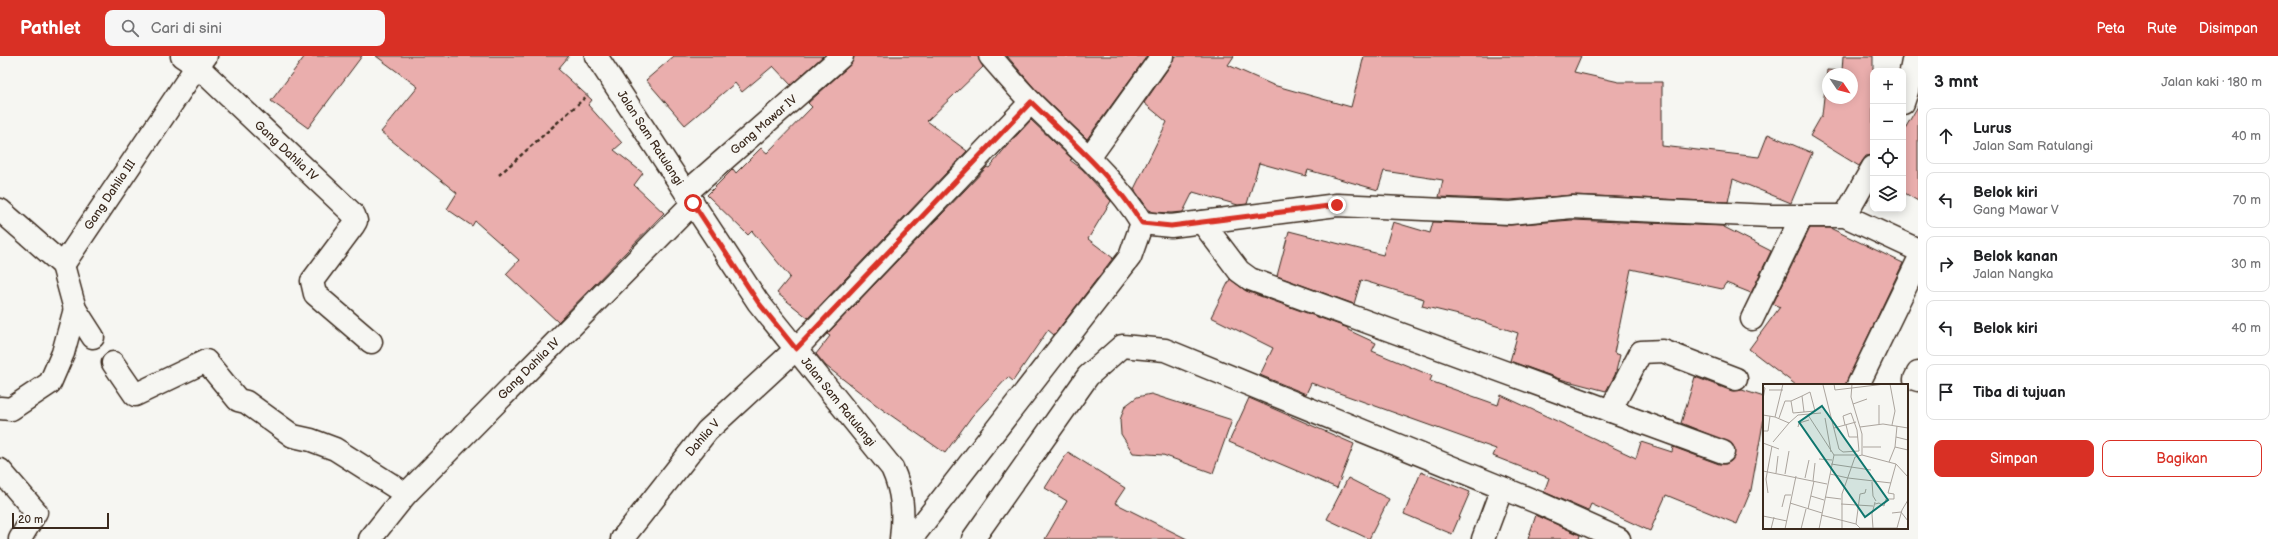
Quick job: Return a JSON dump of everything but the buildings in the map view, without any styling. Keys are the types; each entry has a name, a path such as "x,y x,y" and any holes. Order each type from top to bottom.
{"street":[{"name":"Gang Mawar IV","path":"689,198 842,56"},
{"path":"990,56 1031,102 1088,158 1130,204 1142,223"},
{"path":"1088,158 1162,56"},
{"path":"1906,94 1914,56"},
{"name":"Gang Dahlia IV","path":"195,59 354,215 356,221 312,281 312,286 315,294 371,342"},
{"name":"Gang Dahlia III","path":"63,265 195,59"},
{"name":"Jalan Sam Ratulangi","path":"605,63 689,198 758,302 892,468 899,484 903,500 901,539"},
{"name":"Dahlia V","path":"622,539 707,431 796,349 1031,102"},
{"path":"1845,216 1870,172"},
{"name":"Gang Dahlia IV","path":"370,539 406,494 689,198"},
{"path":"1142,223 1171,226 1337,205 1510,213 1572,207 1802,216 1845,216 1918,250"},
{"path":"0,210 63,265 75,309 93,337"},
{"path":"1752,319 1802,216"},
{"path":"1202,222 1239,271 1250,279 1722,452"},
{"path":"911,539 1130,257 1142,223"},
{"path":"1858,384 1918,261"},
{"path":"0,408 11,409 50,383 64,353 75,309"},
{"path":"973,539 1088,376 1122,346 1165,350 1502,488 1619,539"},
{"path":"1610,411 1641,352 1663,351 1736,379"},
{"path":"113,363 135,395 206,361 238,400 246,402 293,436 311,440 335,449 406,494"},
{"path":"1918,373 1915,378 1918,380"},
{"path":"0,470 36,512 20,539"},
{"path":"1483,539 1502,488"}],"path":[{"path":"499,175 605,63"}],"route":[{"path":"693,203 758,302 796,349 1031,102 1088,158 1130,204 1142,223 1171,226 1337,205"}]}
